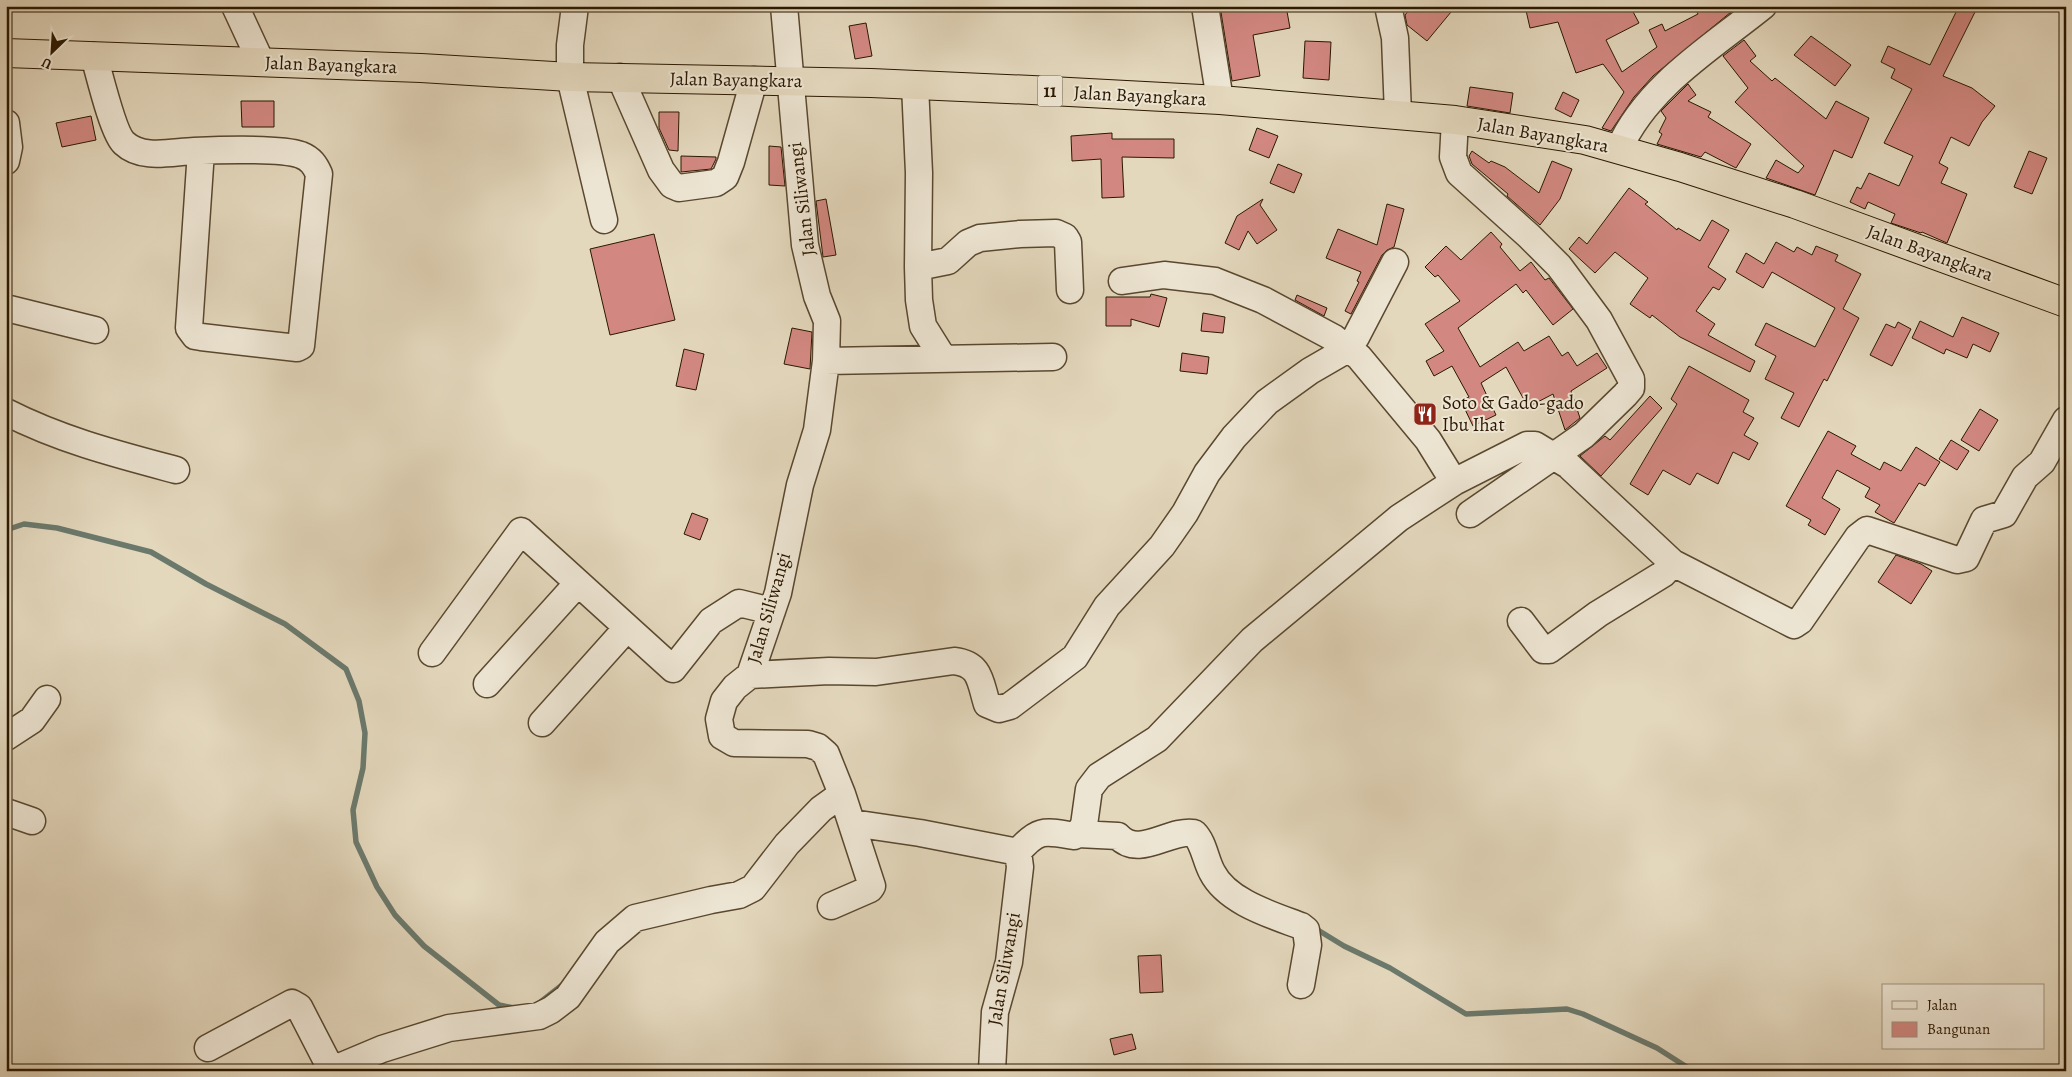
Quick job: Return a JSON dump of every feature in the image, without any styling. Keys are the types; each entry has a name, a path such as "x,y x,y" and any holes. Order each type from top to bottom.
{"highway":[{"name":"Jalan Bayangkara","path":"6,53 500,71 570,77 620,76 915,85 1220,100 1455,120 1585,140 1619,149 1751,189 2066,303"}],"street":[{"path":"235,6 261,62"},
{"path":"575,6 570,45 570,77 604,220"},
{"name":"Jalan Siliwangi","path":"784,6 805,246 817,296 827,321 826,361 817,430 800,485 778,593 750,676 735,687 724,701 719,719 722,736 734,744 808,744 818,747 826,754 832,801 852,824 872,886 870,890 830,906"},
{"path":"1205,6 1220,100"},
{"path":"1388,6 1395,38 1398,114"},
{"path":"1619,149 1629,126 1643,107 1662,87 1763,6"},
{"path":"94,56 119,137 124,143 138,152 150,154 201,151 286,152 301,155 315,165 319,174 301,346 201,338 190,332 201,151"},
{"path":"620,76 661,170 672,185 679,188 716,183 725,177 732,162 754,80"},
{"path":"915,85 919,173 919,300 923,326 943,358"},
{"path":"1455,120 1453,157 1459,172 1559,266 1599,320 1631,379 1631,388 1584,435 1470,514"},
{"path":"6,123 9,147 6,161"},
{"path":"918,267 948,262 968,243 980,238 1056,233 1065,237 1068,242 1070,290"},
{"path":"750,676 829,671 876,672 954,661 965,662 977,672 987,704 999,709 1010,706 1075,657 1107,606 1162,546 1185,513 1207,473 1234,437 1267,402 1310,371 1348,349 1395,262"},
{"path":"1122,281 1164,275 1215,281 1272,304 1334,338 1359,357 1428,440 1454,482"},
{"path":"6,308 96,330"},
{"path":"826,361 1053,357"},
{"path":"6,412 41,429 78,443 176,470"},
{"path":"1078,834 1084,825 1088,789 1099,776 1157,739 1252,640 1399,518 1454,482 1527,445 1535,445 1555,456 1673,563 1729,590 1790,624 1797,624 1858,537 1867,530 1957,560 1966,558 1982,523 1988,518 2004,514 2025,476 2042,462 2066,420"},
{"path":"432,653 521,531 673,669 711,621 740,603 772,611"},
{"path":"1521,621 1543,650 1549,650 1598,614 1663,574 1673,563"},
{"path":"487,684 578,583"},
{"path":"542,723 627,628"},
{"path":"6,737 32,720 47,699"},
{"path":"208,1048 292,1003 299,1007 332,1070 382,1049 449,1028 539,1016 551,1010 568,997 607,942 635,918 710,900 740,896 753,888 787,844 832,801"},
{"path":"6,812 32,821"},
{"path":"852,824 920,833 1019,855 1030,838 1043,832 1074,836 1078,834 1118,836 1128,843 1190,832 1195,834 1200,841 1212,874 1223,886 1257,908 1304,928 1308,934 1308,945 1301,984"},
{"name":"Jalan Siliwangi","path":"992,1071 995,1012 1009,962 1019,855"}],"building":[{"path":"1220,6 1286,6 1290,28 1253,35 1260,76 1232,81"},
{"path":"1412,6 1456,6 1427,41 1407,25 1405,15"},
{"path":"1525,6 1630,6 1639,23 1606,40 1622,72 1657,47 1649,30 1662,24 1665,31 1698,14 1694,6 1729,6 1731,12 1653,76 1634,97 1611,131 1602,128 1624,92 1603,64 1576,73 1558,22 1530,28"},
{"path":"1959,6 1978,6 1943,76 1972,88 1995,106 1982,122 1969,146 1951,137 1939,163 1948,168 1941,183 1967,194 1947,243 1922,232 1891,223 1895,214 1868,202 1865,209 1850,202 1857,187 1861,189 1869,173 1899,186 1913,156 1884,143 1912,89 1891,78 1895,69 1881,62 1888,46 1930,65"},
{"path":"866,23 872,56 855,59 849,26"},
{"path":"1811,36 1851,65 1835,86 1794,55"},
{"path":"1744,40 1756,56 1750,61 1772,81 1775,78 1826,119 1836,101 1869,118 1852,158 1834,150 1815,195 1766,178 1776,160 1798,173 1804,166 1735,102 1748,88 1723,56"},
{"path":"1305,41 1331,42 1329,80 1303,78"},
{"path":"1688,84 1696,95 1688,101 1711,112 1708,117 1751,144 1736,168 1705,152 1701,157 1657,144 1662,134 1659,132 1666,118 1661,111"},
{"path":"1470,87 1513,93 1510,113 1467,106"},
{"path":"1563,92 1579,100 1571,117 1555,109"},
{"path":"241,101 274,101 274,127 242,127"},
{"path":"659,112 679,112 678,151 669,150 659,128"},
{"path":"91,116 96,140 62,147 56,123"},
{"path":"1257,128 1278,136 1269,158 1249,150"},
{"path":"1112,133 1112,139 1174,139 1174,158 1122,157 1124,197 1102,198 1101,159 1072,161 1071,136"},
{"path":"769,146 781,147 785,186 769,185"},
{"path":"1472,151 1489,163 1491,161 1505,167 1539,193 1552,161 1572,169 1560,199 1540,225 1507,196 1508,194 1472,164 1469,156"},
{"path":"2029,151 2047,158 2032,194 2014,187"},
{"path":"681,156 716,157 716,159 711,169 681,172"},
{"path":"1278,164 1302,174 1294,193 1270,183"},
{"path":"1629,188 1648,202 1645,204 1677,230 1678,228 1700,241 1712,220 1729,230 1708,267 1726,279 1719,290 1713,287 1696,311 1715,324 1708,335 1755,361 1750,372 1680,337 1652,315 1650,318 1630,304 1648,278 1615,252 1595,273 1569,249 1579,237 1587,244"},
{"path":"826,199 836,255 823,257 816,201"},
{"path":"1263,199 1260,205 1277,230 1257,244 1248,231 1239,250 1225,243 1237,216"},
{"path":"1387,204 1404,209 1394,247 1382,255 1351,314 1345,311 1359,282 1357,281 1361,272 1326,258 1338,229 1377,245"},
{"path":"1491,232 1502,244 1500,247 1520,271 1531,262 1545,280 1549,278 1573,309 1553,325 1526,290 1523,293 1516,284 1458,328 1480,367 1518,342 1524,351 1549,336 1562,356 1568,352 1577,366 1597,353 1607,368 1571,391 1580,418 1565,430 1553,394 1528,407 1506,367 1481,383 1496,415 1473,426 1461,401 1469,397 1452,366 1434,376 1426,361 1444,351 1425,324 1460,301 1438,275 1435,277 1425,267 1446,246 1461,260"},
{"path":"654,234 675,320 610,335 590,249"},
{"path":"1776,242 1794,252 1797,247 1812,255 1816,246 1838,255 1835,261 1861,274 1843,309 1859,318 1827,381 1824,379 1799,427 1781,418 1794,393 1765,379 1776,356 1755,345 1766,323 1815,347 1835,308 1772,272 1763,288 1736,272 1746,253 1764,264"},
{"path":"1151,294 1167,298 1159,327 1131,319 1131,326 1106,326 1106,297 1150,297"},
{"path":"1297,295 1327,308 1324,316 1295,300"},
{"path":"1203,313 1225,317 1223,333 1201,331"},
{"path":"1962,317 1999,333 1990,352 1973,344 1967,358 1946,349 1944,354 1912,338 1920,321 1953,337"},
{"path":"1898,322 1911,329 1892,366 1870,355 1886,324 1895,328"},
{"path":"792,328 812,332 810,369 784,364"},
{"path":"684,349 704,354 696,390 676,386"},
{"path":"1182,353 1209,357 1207,374 1180,371"},
{"path":"1689,366 1749,400 1743,412 1754,418 1744,435 1758,443 1749,460 1733,452 1718,484 1697,473 1690,485 1663,470 1648,495 1630,484 1677,404 1671,399"},
{"path":"1650,396 1662,408 1601,476 1580,456 1605,436 1610,440"},
{"path":"1980,409 1998,420 1979,451 1961,440"},
{"path":"1828,431 1856,446 1851,454 1880,470 1884,462 1901,471 1916,447 1940,462 1925,486 1919,483 1894,523 1875,512 1880,505 1865,497 1870,488 1837,470 1822,498 1840,509 1825,535 1808,525 1811,520 1786,506"},
{"path":"1951,440 1969,451 1957,470 1939,459"},
{"path":"692,513 708,519 700,540 684,534"},
{"path":"1896,555 1921,564 1932,571 1911,604 1878,582"},
{"path":"1161,955 1163,992 1140,993 1138,956"},
{"path":"1132,1034 1136,1049 1114,1055 1110,1039"}],"waterway":[{"path":"6,530 24,524 57,528 151,552 206,584 285,624 346,669 359,701 365,733 363,768 353,810 356,842 377,887 395,915 424,946 499,1005 514,1008"},
{"path":"1313,927 1344,946 1390,968 1466,1014 1567,1009 1583,1014 1657,1048 1693,1071"},
{"path":"538,1004 566,982"}],"place":[{"name":"Soto & Gado-gado Ibu Ihat","path":"1425,414"}]}
